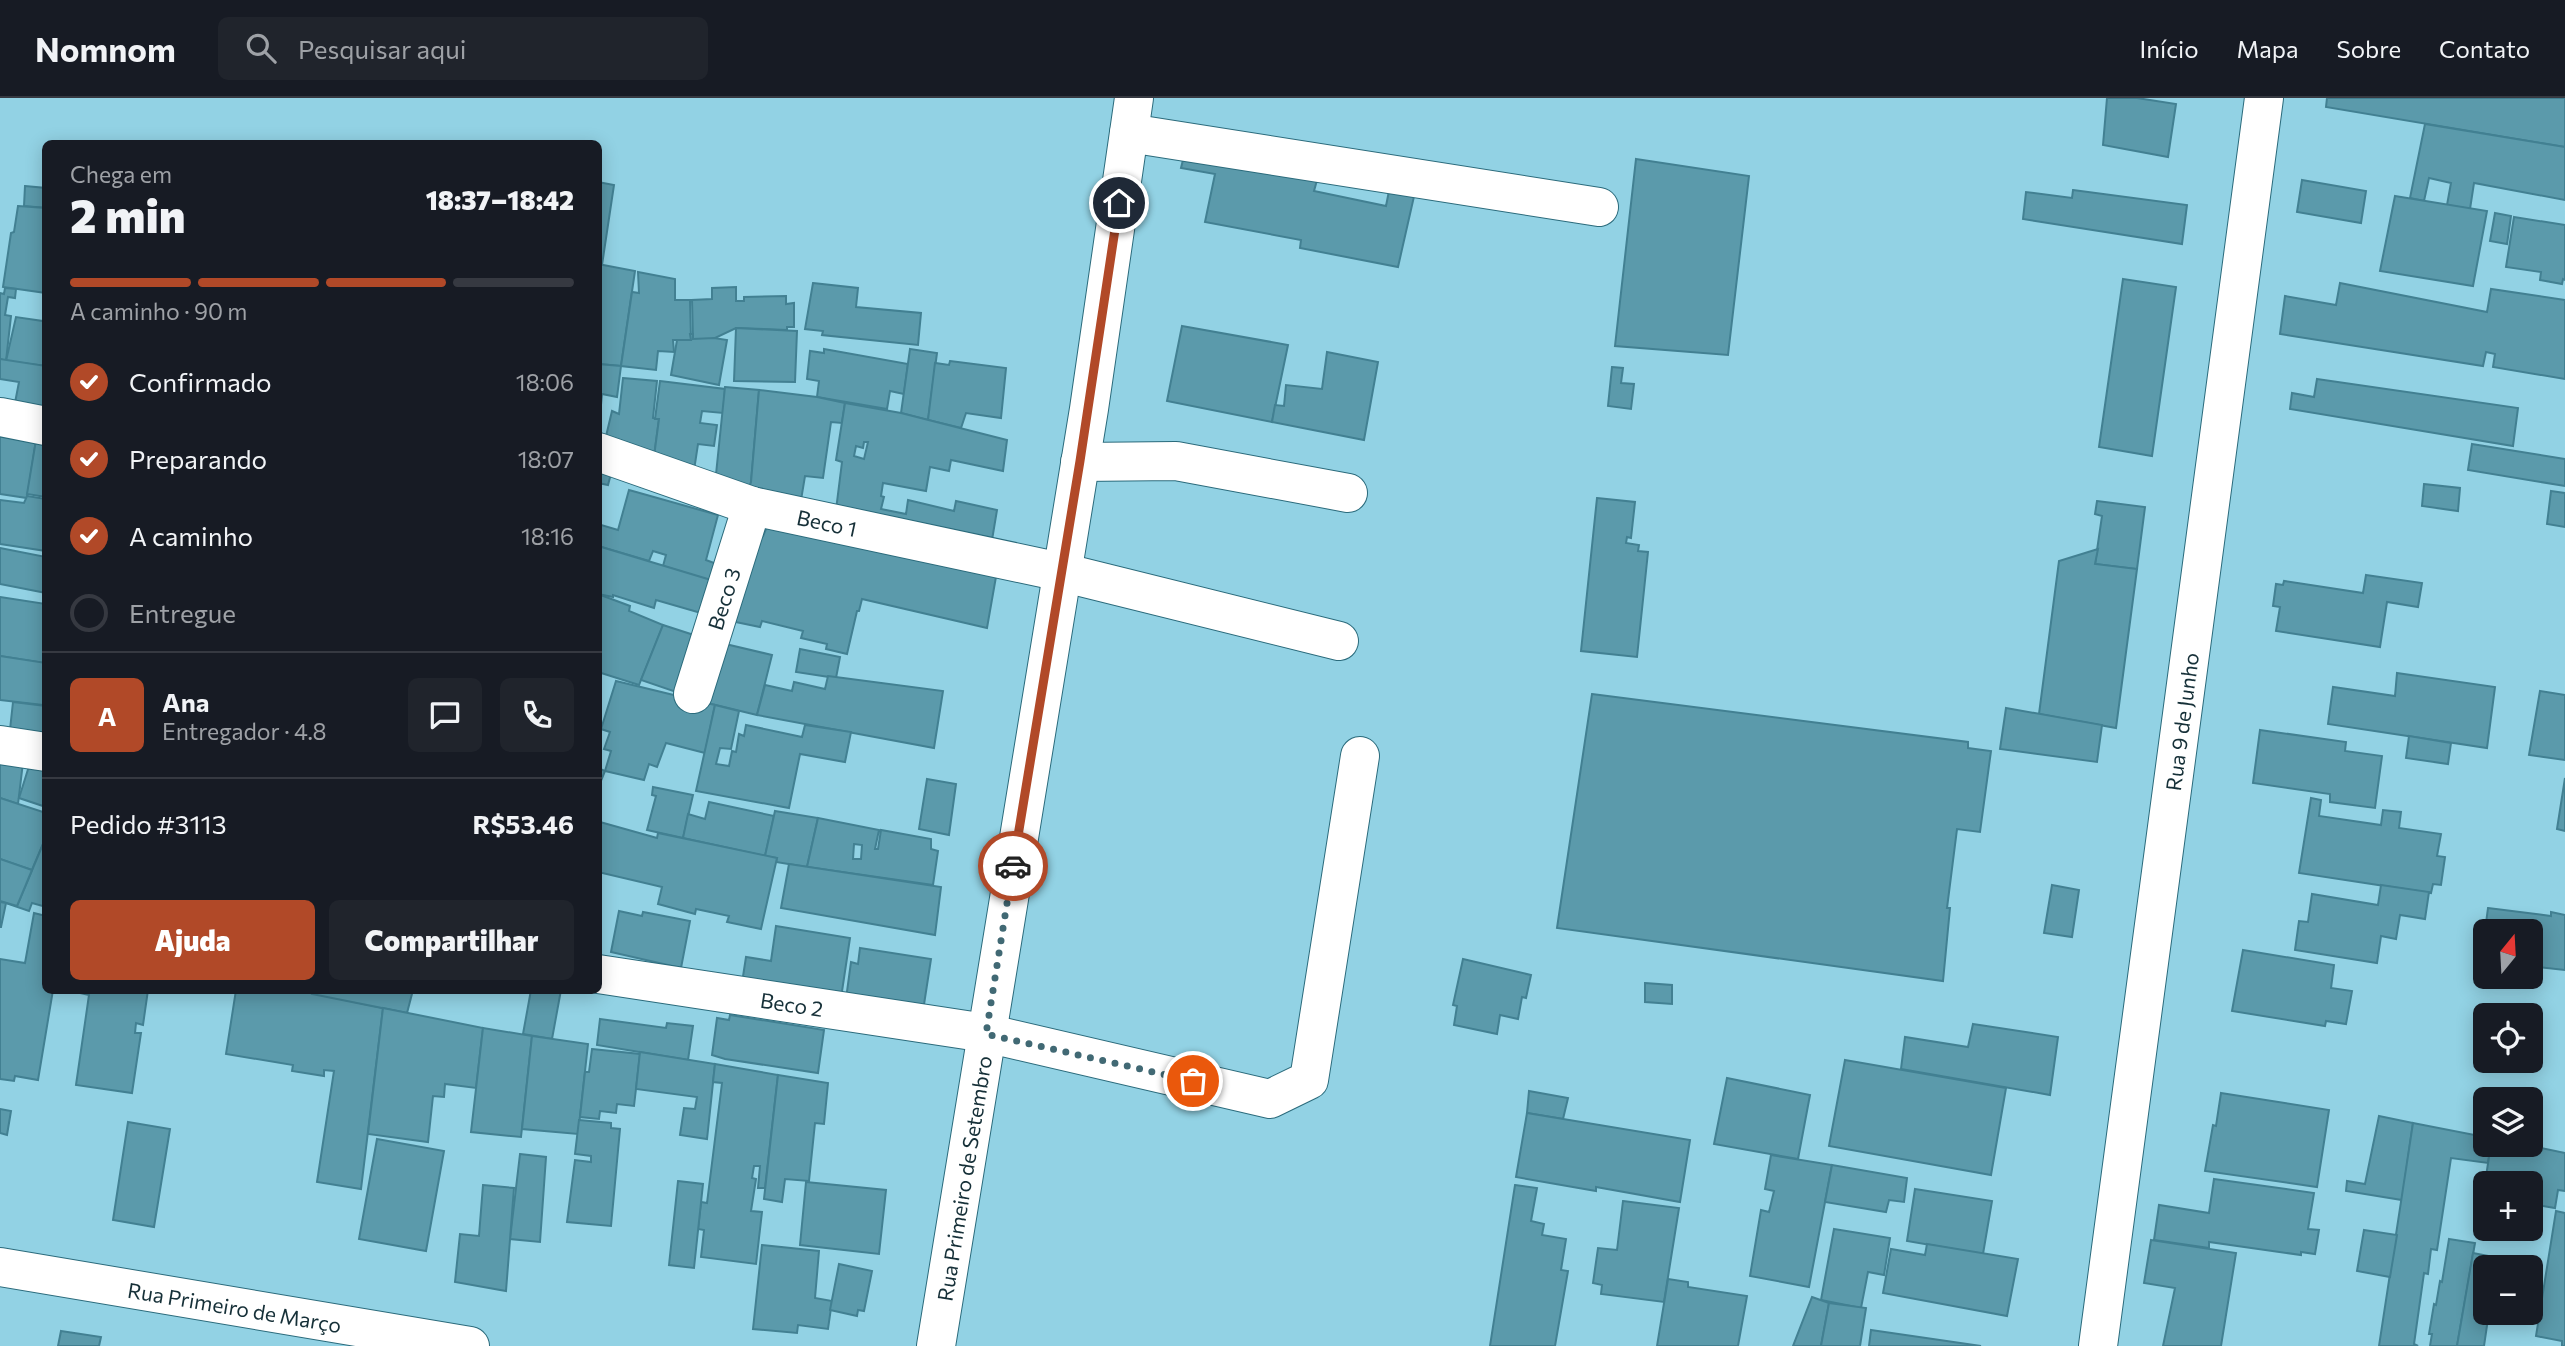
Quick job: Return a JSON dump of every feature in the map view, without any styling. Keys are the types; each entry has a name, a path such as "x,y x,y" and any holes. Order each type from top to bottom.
{"street":[{"name":"Rua 9 de Junho","path":"2098,1346 2264,98"},
{"path":"1132,115 1599,207"},
{"name":"Rua Primeiro de Setembro","path":"936,1346 1080,461 1132,115"},
{"path":"0,417 42,425"},
{"name":"Beco 1","path":"602,453 752,506 1061,572 1339,641"},
{"path":"1080,461 1176,461 1348,493"},
{"name":"Beco 3","path":"693,694 752,506"},
{"path":"0,745 42,751"},
{"name":"Beco 2","path":"602,975 986,1034 1270,1099 1309,1080 1360,756"},
{"name":"Rua Primeiro de Março","path":"0,1267 470,1346"}],"building":[{"path":"2107,98 2137,98 2176,104 2168,157 2103,145"},
{"path":"2327,98 2565,98 2565,147 2326,107"},
{"path":"2425,124 2565,147 2565,200 2474,183 2470,209 2447,205 2451,183 2429,178 2424,201 2410,198"},
{"path":"1186,148 1319,173 1314,191 1386,206 1390,186 1415,192 1398,267 1300,248 1301,240 1205,222 1215,174 1181,168"},
{"path":"1636,159 1749,176 1728,355 1615,346"},
{"path":"2302,180 2366,191 2361,223 2297,212"},
{"path":"602,183 614,185 602,265"},
{"path":"25,186 42,188 42,208 24,206"},
{"path":"2073,190 2187,205 2182,244 2023,219 2026,192 2072,198"},
{"path":"2395,196 2487,211 2473,286 2380,271"},
{"path":"18,206 42,208 42,292 3,287 11,233 14,232"},
{"path":"2495,213 2511,216 2507,244 2490,241"},
{"path":"2514,217 2565,225 2565,280 2563,279 2562,284 2540,280 2541,272 2506,267"},
{"path":"602,265 635,271 621,366 602,364"},
{"path":"638,272 675,279 675,300 690,300 691,340 673,340 674,352 658,351 656,370 621,366 632,292 639,293"},
{"path":"2123,279 2176,287 2152,456 2099,447"},
{"path":"813,283 858,288 856,307 921,313 918,345 822,335 823,331 805,329"},
{"path":"2340,283 2487,312 2491,289 2565,300 2565,379 2493,367 2495,354 2486,352 2483,366 2280,334 2285,296 2336,305"},
{"path":"736,287 736,301 744,301 744,297 786,296 786,304 794,303 794,327 787,327 787,330 736,328 713,339 693,339 692,300 712,299 712,288"},
{"path":"5,288 16,289 15,298 8,297 5,315 11,316 6,361 0,359 0,293 4,294"},
{"path":"16,317 42,321 42,366 6,361"},
{"path":"1182,326 1288,345 1272,422 1167,401"},
{"path":"736,328 797,331 795,382 734,381"},
{"path":"690,334 693,334 693,339 727,340 719,385 671,375 677,340 691,340"},
{"path":"824,349 908,364 904,394 890,391 887,409 817,397 819,381 807,379 810,351 824,353"},
{"path":"910,349 937,353 928,420 901,413"},
{"path":"1327,352 1378,362 1364,440 1272,422 1275,405 1284,406 1286,385 1322,389"},
{"path":"0,359 42,365 42,412 14,408 19,382 0,379"},
{"path":"950,361 1006,368 1001,418 966,413 961,428 928,420 935,363 949,365"},
{"path":"602,364 621,366 617,397 602,394"},
{"path":"1612,367 1623,368 1621,383 1634,384 1631,409 1608,406"},
{"path":"623,378 657,381 653,418 659,419 653,464 603,449 612,411 619,414"},
{"path":"2317,379 2518,408 2513,446 2290,409 2292,393 2314,397"},
{"path":"660,381 725,389 723,413 702,411 700,423 717,425 714,446 698,444 693,477 653,464 659,419 655,419"},
{"path":"725,387 759,390 751,482 747,495 715,484"},
{"path":"759,390 845,403 842,423 831,422 823,478 805,476 799,512 747,495 751,482"},
{"path":"845,403 901,413 1007,440 1003,471 951,460 949,471 930,467 926,491 883,483 881,496 884,497 881,509 906,514 908,500 954,511 956,501 997,510 990,552 835,518 842,462 836,460","holes":["864,442 868,442 864,459 854,456 856,446 863,448"]},
{"path":"0,426 37,434 27,498 0,494"},
{"path":"37,434 42,435 42,496 27,494"},
{"path":"2472,444 2565,459 2565,486 2468,470"},
{"path":"602,458 614,462 608,485 602,484"},
{"path":"2424,484 2460,488 2458,511 2422,506"},
{"path":"629,490 718,515 706,560 717,564 712,581 663,566 666,555 653,551 649,561 602,547 602,525 618,530"},
{"path":"2551,491 2565,493 2565,527 2547,524"},
{"path":"27,496 42,498 42,550 0,544 0,500 24,503"},
{"path":"1597,498 1635,502 1631,538 1627,537 1626,543 1639,545 1638,551 1648,552 1637,657 1581,651"},
{"path":"2097,501 2145,507 2137,569 2095,564 2102,516 2095,514"},
{"path":"769,522 997,571 987,628 862,599 847,654 826,649 827,644 801,638 803,631 762,621 760,627 726,620 758,535 763,536"},
{"path":"602,547 711,580 701,613 656,600 654,608 602,595"},
{"path":"0,548 42,556 42,592 0,584"},
{"path":"2098,549 2095,564 2137,569 2116,728 2039,714 2059,561"},
{"path":"2366,575 2422,583 2418,607 2387,602 2380,647 2276,631 2280,607 2273,606 2276,584 2283,585 2284,581 2363,593"},
{"path":"602,596 630,606 629,611 663,625 639,685 602,673"},
{"path":"0,597 42,603 42,663 0,656"},
{"path":"663,625 703,638 685,695 641,680"},
{"path":"717,642 772,655 757,715 699,701"},
{"path":"800,649 840,657 836,678 796,672"},
{"path":"0,656 42,662 42,705 0,700"},
{"path":"2397,673 2495,687 2487,748 2328,724 2333,687 2395,696"},
{"path":"828,676 943,691 934,748 757,715 765,685 792,691 794,682 825,689"},
{"path":"616,681 715,705 705,753 666,743 657,767 649,764 644,780 605,771 611,751 604,749 610,732 602,729"},
{"path":"2540,691 2565,695 2565,760 2529,755"},
{"path":"1592,694 1968,742 1968,748 1991,751 1980,832 1957,829 1947,908 1950,908 1943,981 1557,928"},
{"path":"13,702 42,706 42,745 9,739"},
{"path":"715,705 739,711 731,749 720,748 716,764 729,766 732,751 736,752 739,734 744,736 746,725 802,737 805,725 851,732 845,762 800,754 789,808 696,791"},
{"path":"2006,708 2102,725 2097,762 2000,749"},
{"path":"2260,730 2346,742 2345,751 2382,756 2375,808 2330,802 2330,794 2253,783"},
{"path":"2409,736 2451,743 2448,764 2406,758"},
{"path":"0,752 24,754 18,804 0,798"},
{"path":"30,763 42,768 42,806 19,798"},
{"path":"2565,778 2565,831 2557,829"},
{"path":"927,779 956,784 949,835 919,829"},
{"path":"653,787 693,795 683,838 647,830 656,796 652,795"},
{"path":"0,798 42,812 42,846 32,870 0,859"},
{"path":"2311,798 2321,800 2319,816 2381,825 2383,810 2401,812 2399,828 2441,834 2437,856 2445,857 2441,885 2433,884 2431,893 2299,873"},
{"path":"709,802 774,816 765,856 683,838 688,814 705,819"},
{"path":"775,811 818,818 807,867 776,862 777,858 765,856"},
{"path":"818,818 879,830 875,849 878,849 881,830 931,839 931,849 938,851 933,885 807,867","holes":["854,844 862,845 861,859 853,859"]},
{"path":"602,823 657,838 658,833 777,858 761,929 727,922 729,916 696,909 695,914 658,904 662,887 602,873"},
{"path":"42,847 42,906 32,903 29,911 6,903 17,906"},
{"path":"0,859 32,870 17,906 0,901"},
{"path":"789,864 941,887 935,935 781,908"},
{"path":"2052,885 2079,890 2072,937 2044,933"},
{"path":"2381,885 2429,892 2425,919 2400,915 2396,939 2381,936 2377,963 2295,950 2299,921 2308,922 2312,894 2378,905"},
{"path":"0,902 6,903 1,927 0,927"},
{"path":"2488,908 2551,916 2551,912 2565,915 2565,970 2543,967 2543,919 2487,919"},
{"path":"619,911 642,916 643,912 690,921 681,968 611,952"},
{"path":"34,913 42,915 42,994 52,994 38,1080 15,1076 14,1081 0,1079 0,959 25,963"},
{"path":"776,926 850,938 841,998 742,983 746,957 771,961"},
{"path":"860,948 931,959 923,1011 846,999 851,962 858,964"},
{"path":"2243,950 2334,965 2331,988 2352,991 2346,1024 2326,1021 2325,1026 2232,1011"},
{"path":"1463,959 1531,975 1526,998 1522,997 1518,1019 1500,1015 1497,1034 1454,1025 1457,1006 1453,1005"},
{"path":"1645,983 1672,985 1672,1004 1645,1002"},
{"path":"85,994 147,994 143,1025 136,1023 135,1033 141,1033 132,1093 76,1085 89,995"},
{"path":"235,994 317,994 383,1008 361,1189 317,1182 334,1071 324,1070 324,1076 292,1071 293,1065 226,1054"},
{"path":"312,994 412,994 407,1013"},
{"path":"530,994 560,994 552,1039 523,1034"},
{"path":"383,1008 483,1028 476,1088 445,1084 444,1097 433,1096 428,1142 368,1134"},
{"path":"730,1015 824,1030 818,1073 712,1055 717,1018 729,1020"},
{"path":"600,1019 666,1028 667,1023 693,1026 688,1060 597,1045"},
{"path":"1973,1024 2058,1037 2050,1095 1901,1069 1905,1037 1968,1047"},
{"path":"483,1028 532,1036 521,1137 471,1132"},
{"path":"532,1036 588,1044 578,1134 522,1129"},
{"path":"592,1049 640,1054 634,1106 617,1104 616,1113 600,1111 599,1119 580,1117 585,1072 589,1072"},
{"path":"640,1052 715,1064 707,1139 680,1135 684,1108 695,1109 697,1097 636,1089"},
{"path":"1845,1060 2006,1088 1991,1175 1829,1146"},
{"path":"715,1064 778,1075 765,1188 758,1188 760,1166 754,1166 752,1178 756,1179 751,1211 762,1212 756,1264 701,1257 704,1230 698,1229 701,1202 707,1203 722,1083 713,1082"},
{"path":"778,1075 828,1083 824,1124 815,1123 809,1181 785,1179 782,1202 764,1199"},
{"path":"1727,1078 1810,1095 1798,1159 1714,1144"},
{"path":"1529,1091 1568,1098 1563,1119 1527,1113"},
{"path":"2221,1093 2329,1110 2317,1187 2205,1171"},
{"path":"0,1109 11,1111 7,1135 0,1133"},
{"path":"1527,1113 1690,1140 1680,1202 1596,1187 1596,1191 1516,1177"},
{"path":"2379,1116 2413,1123 2402,1200 2346,1191 2347,1181 2365,1184"},
{"path":"579,1120 611,1123 611,1128 620,1129 611,1226 567,1222 575,1160 591,1162 591,1156 575,1154"},
{"path":"128,1122 170,1129 154,1227 113,1220"},
{"path":"2413,1123 2473,1135 2473,1157 2489,1157 2488,1163 2451,1158 2437,1250 2431,1249 2428,1274 2424,1273 2414,1344 2418,1346 2379,1346"},
{"path":"377,1139 444,1151 426,1251 359,1239"},
{"path":"2543,1148 2565,1153 2565,1191 2558,1190 2555,1208 2543,1206 2543,1171 2487,1171 2489,1157 2543,1157"},
{"path":"520,1154 546,1157 540,1242 510,1239"},
{"path":"1771,1155 1832,1165 1809,1287 1750,1276 1761,1210 1769,1212 1774,1191 1765,1189"},
{"path":"1832,1165 1907,1178 1904,1202 1889,1200 1886,1212 1825,1202"},
{"path":"2214,1179 2314,1193 2308,1229 2319,1230 2315,1254 2301,1252 2301,1255 2209,1242 2209,1248 2154,1240 2159,1205 2209,1213"},
{"path":"678,1181 703,1184 694,1268 669,1265"},
{"path":"806,1182 886,1190 879,1254 800,1245"},
{"path":"483,1185 514,1188 506,1291 455,1282 460,1234 479,1236"},
{"path":"1515,1185 1537,1188 1531,1221 1544,1224 1542,1235 1566,1239 1561,1270 1568,1271 1555,1346 1490,1346"},
{"path":"1915,1189 1992,1201 1983,1254 1907,1241"},
{"path":"1623,1201 1679,1208 1664,1302 1601,1294 1602,1285 1593,1283 1598,1248 1617,1250"},
{"path":"2556,1211 2565,1213 2565,1346 2562,1346 2562,1341 2536,1336 2538,1325 2543,1325 2543,1292"},
{"path":"1834,1229 1890,1238 1884,1275 1868,1272 1861,1308 1821,1300"},
{"path":"2364,1230 2397,1235 2390,1277 2357,1271"},
{"path":"2449,1239 2475,1243 2457,1346 2430,1346 2432,1334 2429,1334 2434,1304 2436,1305 2440,1281 2442,1282"},
{"path":"2151,1240 2236,1253 2221,1346 2163,1346 2175,1288 2144,1283"},
{"path":"1927,1244 2018,1259 2007,1316 1883,1293 1891,1249 1925,1255"},
{"path":"762,1245 819,1251 815,1298 832,1301 828,1329 798,1325 797,1333 753,1329"},
{"path":"2473,1253 2483,1255 2473,1255 2473,1325 2487,1325 2484,1346 2457,1346"},
{"path":"839,1264 872,1271 864,1311 858,1310 857,1316 830,1310"},
{"path":"1668,1279 1688,1282 1688,1287 1747,1296 1738,1346 1657,1346"},
{"path":"1812,1297 1829,1303 1821,1346 1793,1346"},
{"path":"1829,1303 1866,1308 1860,1346 1821,1346"},
{"path":"1871,1330 1981,1346 1869,1346"},
{"path":"61,1331 101,1337 99,1346 58,1346"}],"way so far":[{"path":"1013,866 986,1034 1193,1081"}],"route":[{"path":"1013,866 1080,461 1119,203"}]}
